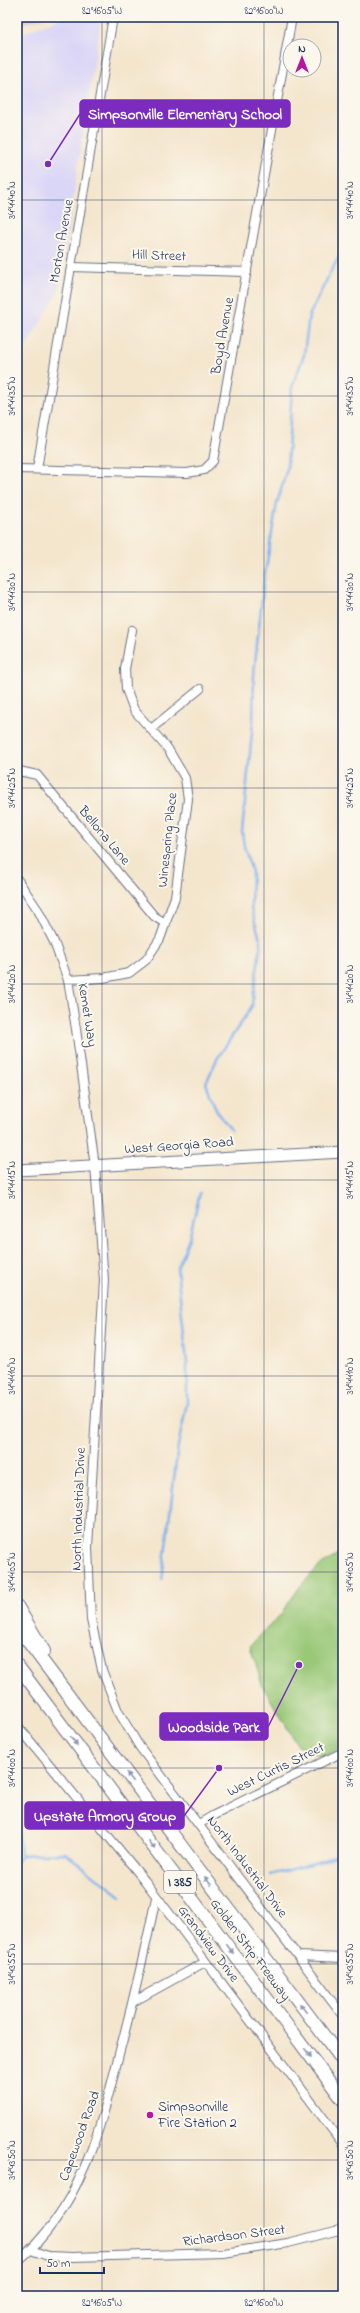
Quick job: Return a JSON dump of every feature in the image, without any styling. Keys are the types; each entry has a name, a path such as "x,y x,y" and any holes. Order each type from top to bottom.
{"highway":[{"path":"17,1606 75,1704"},
{"name":"Golden Strip Freeway","path":"17,1626 343,2061"},
{"name":"Golden Strip Freeway","path":"17,1665 343,2100"},
{"path":"17,1675 60,1722"}],"main road":[{"name":"West Georgia Road","path":"17,1170 343,1152"}],"street":[{"name":"Morton Avenue","path":"37,469 113,17"},
{"name":"Boyd Avenue","path":"17,468 187,473 196,472 208,467 216,453 292,17"},
{"name":"Hill Street","path":"71,268 247,272"},
{"name":"Winespring Place","path":"68,980 103,978 129,973 146,960 160,939 175,897 188,799 185,778 168,749 134,710 126,689 125,669 132,630"},
{"path":"151,729 200,690"},
{"name":"Bellona Lane","path":"19,771 37,775 154,916 166,924"},
{"name":"Kemet Way","path":"17,880 25,889 54,942 68,980 95,1166"},
{"name":"North Industrial Drive","path":"95,1166 104,1280 88,1547 91,1620 102,1670 118,1711 139,1746 343,2016"},
{"name":"Grandview Drive","path":"17,1725 145,1881 156,1898 343,2144"},
{"name":"West Curtis Street","path":"199,1824 214,1815 343,1752"},
{"name":"Capewood Road","path":"17,2262 31,2250 66,2204 86,2165 108,2097 133,2002 156,1898"},
{"path":"298,1956 343,1958"},
{"path":"133,2002 205,1962"},
{"name":"Richardson Street","path":"31,2250 48,2256 72,2257 216,2253 288,2243 343,2229"}],"shaded area":[{"path":"17,17 45,17 17,25"},
{"path":"63,17 89,17 101,20 58,293 17,362 17,35"}],"green space":[{"path":"343,1552 343,1747 322,1757 298,1746 262,1685 250,1646 281,1614 299,1588 318,1567"}],"waterway":[{"path":"343,110 338,144 343,176"},
{"path":"231,1130 216,1110 206,1083 217,1059 252,1006 261,942 251,908 252,872 244,846 242,832 253,723 254,673 264,580 277,503 287,469 292,387 304,355 309,316 332,269 343,251"},
{"path":"162,1580 178,1446 187,1403 187,1362 177,1268 189,1238 200,1193"},
{"path":"17,1821 21,1855 17,1861"},
{"path":"21,1855 65,1853 121,1896"},
{"path":"270,1875 325,1860 343,1853"}],"place":[{"name":"Simpsonville Elementary School","path":"48,164"},
{"name":"Woodside Park","path":"299,1665"},
{"name":"Upstate Armory Group","path":"219,1768"},
{"name":"Simpsonville Fire Station 2","path":"150,2115"}]}
